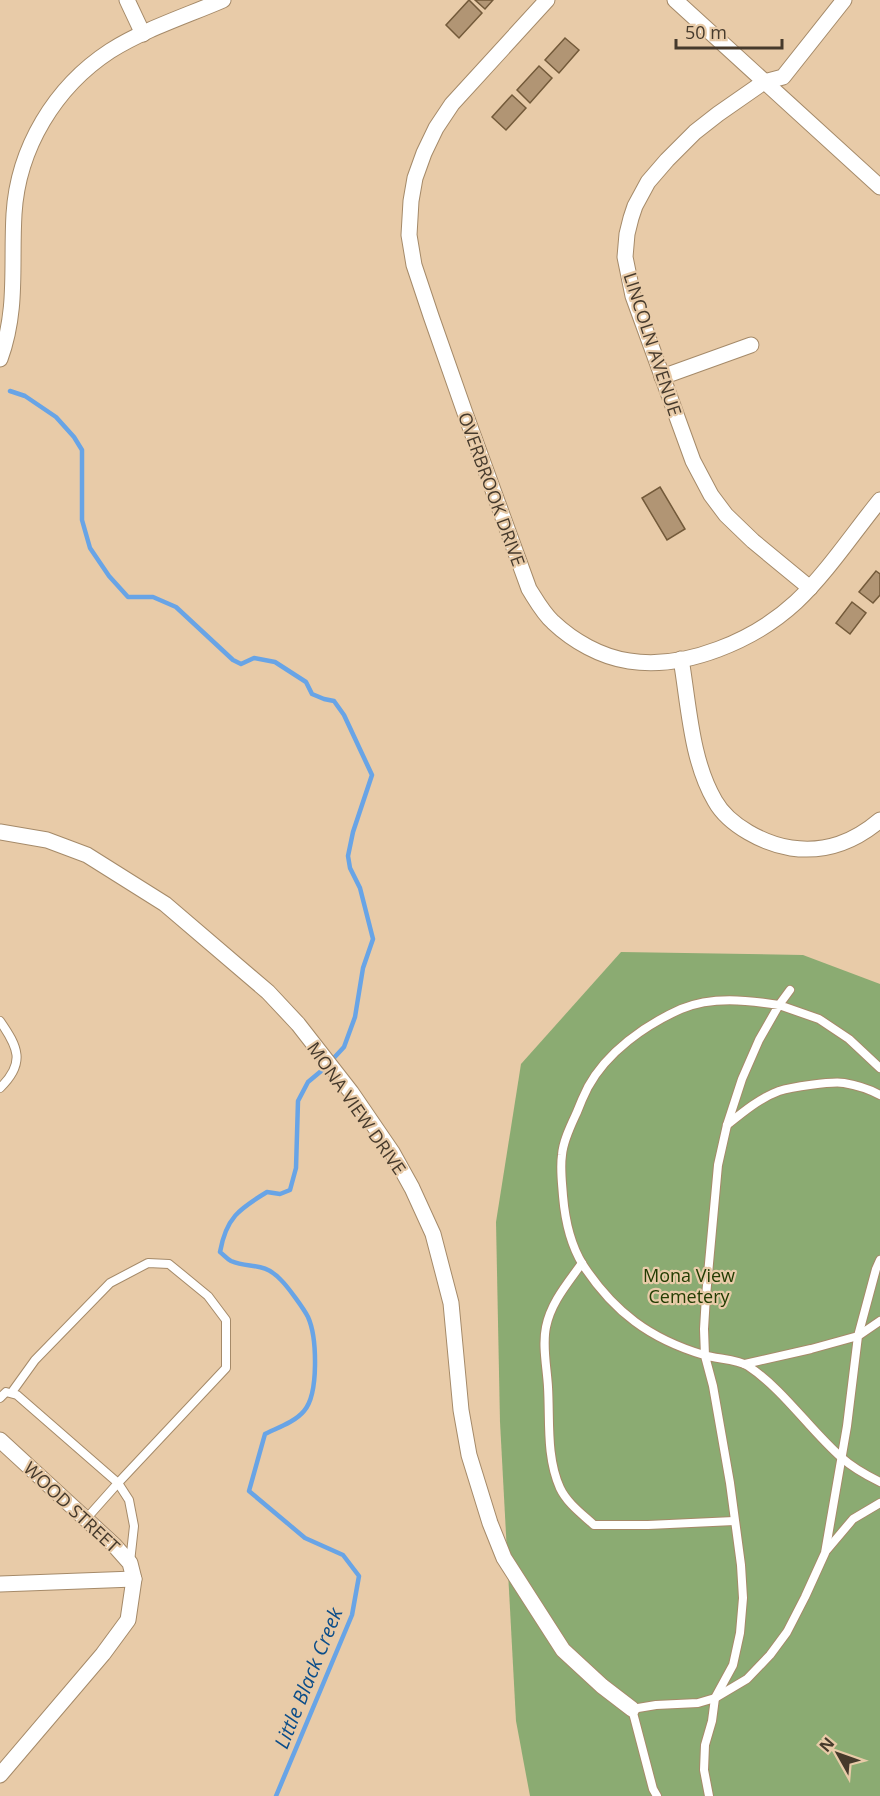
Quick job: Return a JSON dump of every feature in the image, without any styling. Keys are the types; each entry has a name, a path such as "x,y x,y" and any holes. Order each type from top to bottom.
{"street":[{"path":"127,0 143,34"},
{"path":"0,359 7,340 13,305 14,213 18,183 26,156 39,127 72,81 91,64 143,34 223,0"},
{"name":"OVERBROOK DRIVE","path":"547,0 452,104 429,140 419,165 411,201 409,235 414,265 529,589 552,621 579,642 604,655 629,661 657,662 681,659 736,642 758,631 786,610 810,588 880,500"},
{"path":"675,0 880,187"},
{"name":"LINCOLN AVENUE","path":"810,588 753,541 726,515 711,495 693,461 662,377 633,296 625,257 627,234 633,212 648,182 695,132 718,114 764,82 783,77 844,0"},
{"path":"662,377 751,345"},
{"path":"681,659 695,745 704,776 716,803 735,823 754,836 776,845 825,849 870,829 880,820"},
{"name":"MONA VIEW DRIVE","path":"0,832 47,840 87,855 165,904 268,992 298,1024 336,1072 392,1152 433,1234 451,1304 461,1410 469,1455 490,1523 504,1558 563,1650 602,1686 632,1709"},
{"name":"WOOD STREET","path":"0,1440 114,1545 130,1563 134,1579"},
{"path":"0,1584 134,1579 128,1620 103,1654 0,1775"}],"lane":[{"path":"709,1796 704,1770 705,1745 712,1721 715,1698 733,1665 740,1633 743,1598 730,1483 713,1386 705,1356 706,1286 718,1165 727,1125 742,1079 759,1040 790,990"},
{"path":"880,1068 849,1039 819,1019 779,1005 741,1000 711,1001 682,1009 652,1024 624,1045 603,1066 589,1086 572,1122 562,1153 561,1177 564,1213 571,1240 582,1263 610,1299 630,1319 667,1343 705,1356 745,1364 858,1336 880,1321"},
{"path":"0,1021 14,1042 18,1062 6,1083 0,1088"},
{"path":"727,1125 747,1109 779,1091 804,1086 842,1082 880,1095"},
{"path":"825,1553 847,1426 858,1336 880,1260"},
{"path":"12,1392 35,1360 110,1283 148,1263 169,1264 208,1296 226,1320 226,1368 86,1518"},
{"path":"582,1263 555,1300 546,1328 545,1359 550,1446 553,1469 560,1489 572,1505 594,1525 734,1521"},
{"path":"745,1364 771,1384 841,1457 880,1482"},
{"path":"0,1398 6,1392 17,1395 118,1484 129,1500 134,1526 130,1563"},
{"path":"654,1794 632,1709 656,1705 698,1703 715,1698 747,1679 770,1655 791,1623 825,1553 853,1519 880,1503"}],"green space":[{"name":"Mona View Cemetery","path":"621,952 803,955 880,984 880,1796 530,1796 516,1721 500,1422 496,1222 521,1064"}],"building":[{"path":"469,0 482,13 459,38 446,25"},
{"path":"475,0 493,0 485,9"},
{"path":"565,38 579,50 559,73 545,60"},
{"path":"539,66 552,78 530,103 517,90"},
{"path":"512,95 526,108 506,130 492,117"},
{"path":"660,487 685,529 667,540 642,498"},
{"path":"876,571 880,574 880,595 873,603 859,592"},
{"path":"852,602 866,613 850,634 836,623"}],"waterway":[{"name":"Little Black Creek","path":"10,391 25,396 56,417 82,450 82,520 90,548 109,576 128,597 153,597 176,607 233,660 241,664 254,658 275,662 306,682 312,694 334,701 344,715 372,775 353,832 348,856 350,868 360,888 373,939 363,968 355,1017 344,1047 332,1060"},
{"name":"Little Black Creek","path":"276,1796 352,1615 359,1576 343,1555 305,1538 249,1491 265,1434 296,1418 309,1403 314,1379 315,1351 308,1317 281,1280 268,1270 231,1261 220,1252 226,1231 241,1209 267,1192 280,1194 290,1190 296,1168 298,1101 308,1082 326,1067"}]}
